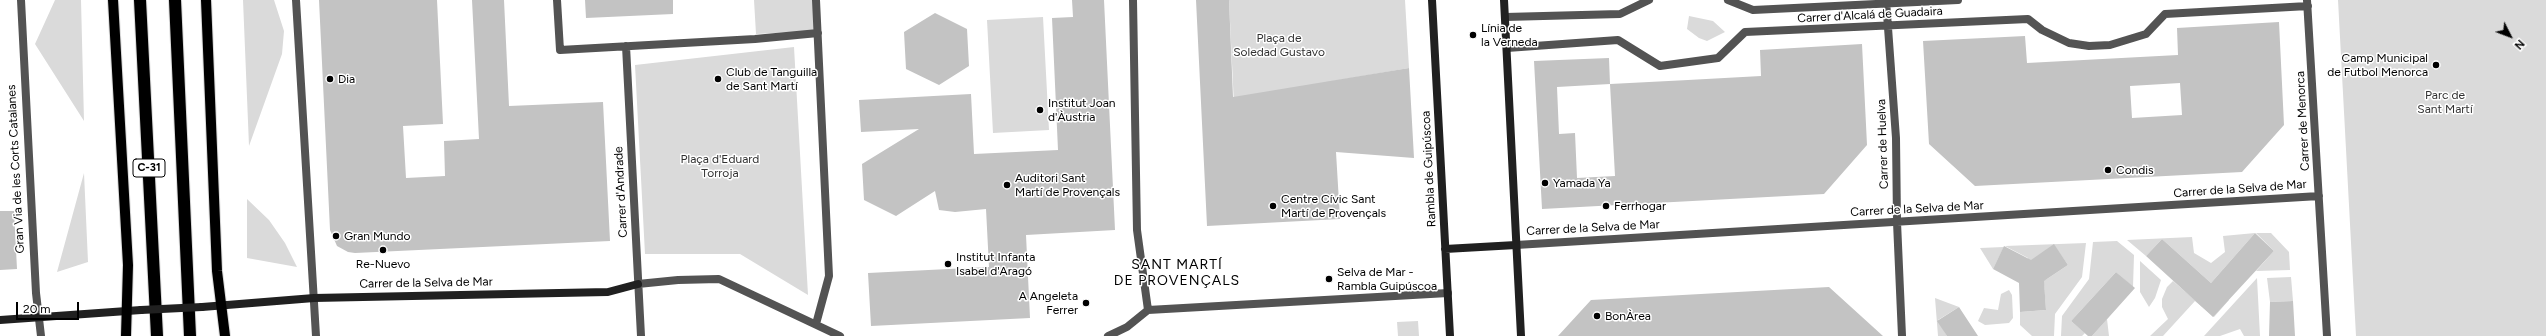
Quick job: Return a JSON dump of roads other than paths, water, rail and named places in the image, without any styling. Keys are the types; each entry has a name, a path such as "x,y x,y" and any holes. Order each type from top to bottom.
{"highway":[{"name":"C-31","path":"140,0 157,336"},
{"name":"C-31","path":"175,0 190,336"}],"main road":[{"path":"113,0 128,265 126,336"},
{"path":"206,0 217,270 225,336"}],"street":[{"name":"Gran Via de les Corts Catalanes","path":"21,0 41,336"},
{"path":"296,0 316,336"},
{"path":"557,0 560,50 755,39 818,33"},
{"path":"816,0 829,276 816,324"},
{"path":"1133,0 1138,230 1148,310"},
{"name":"Rambla de Guipúscoa","path":"1432,0 1450,336"},
{"path":"1504,0 1521,336"},
{"path":"1505,17 1620,14 1649,0"},
{"name":"Carrer d'Alcalá de Guadaira","path":"1728,0 1753,10 1886,2 1958,0"},
{"name":"Carrer de Huelva","path":"1886,2 1896,138 1897,222 1902,336"},
{"name":"Carrer d'Alcalá de Guadaira","path":"1507,48 1618,40 1660,66 1718,58 1745,32 2028,19 2042,30 2069,43 2089,46 2110,45 2146,34 2165,14 2308,3"},
{"name":"Carrer de Menorca","path":"2308,3 2327,336"},
{"name":"Carrer d'Andrade","path":"626,46 641,336"},
{"name":"Carrer de la Selva de Mar","path":"1516,245 2319,196"},
{"path":"1445,249 1516,245"},
{"name":"Carrer de la Selva de Mar","path":"0,320 141,310 222,308 314,298 608,292 638,284 678,280 719,279 840,336"},
{"path":"1108,336 1128,327 1148,310 1448,293"}],"place":[{"name":"Línia de la Verneda","path":"1473,35"},
{"name":"Camp Municipal de Futbol Menorca","path":"2436,65"},
{"name":"Dia","path":"330,79"},
{"name":"Club de Tanguilla de Sant Martí","path":"718,79"},
{"name":"Institut Joan d'Àustria","path":"1040,110"},
{"name":"Condis","path":"2108,170"},
{"name":"Yamada Ya","path":"1545,183"},
{"name":"Auditori Sant Martí de Provençals","path":"1007,185"},
{"name":"Centre Cívic Sant Martí de Provençals","path":"1273,206"},
{"name":"Ferrhogar","path":"1606,206"},
{"name":"Gran Mundo","path":"336,236"},
{"name":"Re-Nuevo","path":"383,250"},
{"name":"Institut Infanta Isabel d'Aragó","path":"948,264"},
{"name":"Selva de Mar - Rambla Guipúscoa","path":"1329,279"},
{"name":"A Angeleta Ferrer","path":"1086,303"},
{"name":"BonÀrea","path":"1597,316"}],"district":[{"name":"SANT MARTÍ DE PROVENÇALS","path":"1177,274"}],"park label":[{"name":"Plaça de Soledad Gustavo","path":"1279,45"},
{"name":"Parc de Sant Martí","path":"2445,102"},
{"name":"Plaça d'Eduard Torroja","path":"720,166"}]}
